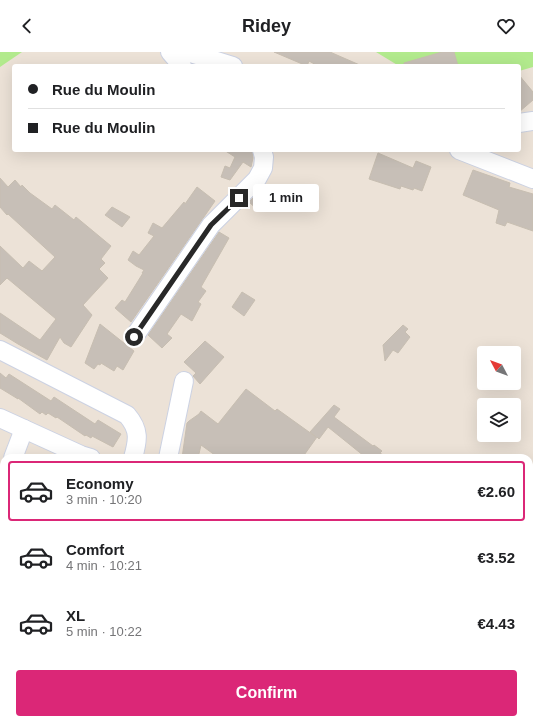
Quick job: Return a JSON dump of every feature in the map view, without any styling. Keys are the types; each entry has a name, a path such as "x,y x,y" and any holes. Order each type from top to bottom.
{"street":[{"path":"170,52 180,64"},
{"path":"187,52 226,64"},
{"path":"521,123 533,121"},
{"path":"134,337 211,225 257,179 263,168 264,157 263,152"},
{"path":"463,152 533,179"},
{"path":"0,350 127,415 134,423 137,431 134,454"},
{"path":"169,454 184,380"},
{"path":"0,418 79,454"},
{"path":"15,454 24,429"}],"green space":[{"path":"0,52 22,52 0,67"},
{"path":"376,52 533,52 533,67 521,70 521,64 396,64"}],"building":[{"path":"274,52 330,52 357,64 314,64 309,61 308,64 302,64"},
{"path":"442,52 454,52 457,64 404,64"},
{"path":"521,77 533,92 533,100 521,110"},
{"path":"227,152 252,152 253,158 251,167 243,162 230,180 221,177 225,166 230,168 235,157"},
{"path":"378,153 413,168 416,161 431,167 422,191 401,186 400,189 369,179"},
{"path":"473,170 510,183 509,187 533,194 533,231 507,222 505,226 496,223 499,210 463,195"},
{"path":"0,178 8,187 15,180 21,187 22,185 30,193 52,209 55,205 74,220 76,217 111,246 101,259 105,263 99,269 108,278 83,305 92,315 71,347 64,343 60,337 47,360 0,333 0,313 40,340 56,319 7,278 0,285 0,246 23,268 29,261 42,271 55,257 8,214 7,215 0,207"},
{"path":"197,187 215,201 131,322 115,308 122,300 125,302 144,270 128,260 133,251 139,255 154,236 148,233 153,223 162,228 184,202 185,204"},
{"path":"260,191 268,198 258,210 249,202"},
{"path":"112,207 130,217 122,227 105,215"},
{"path":"219,232 229,238 201,287 206,291 198,302 201,304 192,321 181,314 167,334 172,338 162,348 148,335"},
{"path":"242,292 255,300 244,316 232,307"},
{"path":"100,324 134,351 123,370 117,366 114,371 101,363 94,369 85,363"},
{"path":"403,325 408,329 405,332 410,337 398,353 393,350 385,361 383,345"},
{"path":"205,341 224,357 200,384 193,376 196,373 184,362"},
{"path":"0,373 6,378 9,374 51,401 54,397 95,424 98,420 121,434 113,447 92,436 91,438 86,435 85,436 57,417 56,418 48,413 46,415 42,412 40,414 18,398 0,388"},
{"path":"246,389 275,411 277,409 316,437 310,432 334,405 340,409 334,417 382,451 380,453 381,454 362,454 328,427 319,439 317,437 305,454 213,454 201,445 199,454 183,454 187,423 189,421 201,411 218,424"}],"route":[{"path":"134,337 211,225 239,198"}]}
